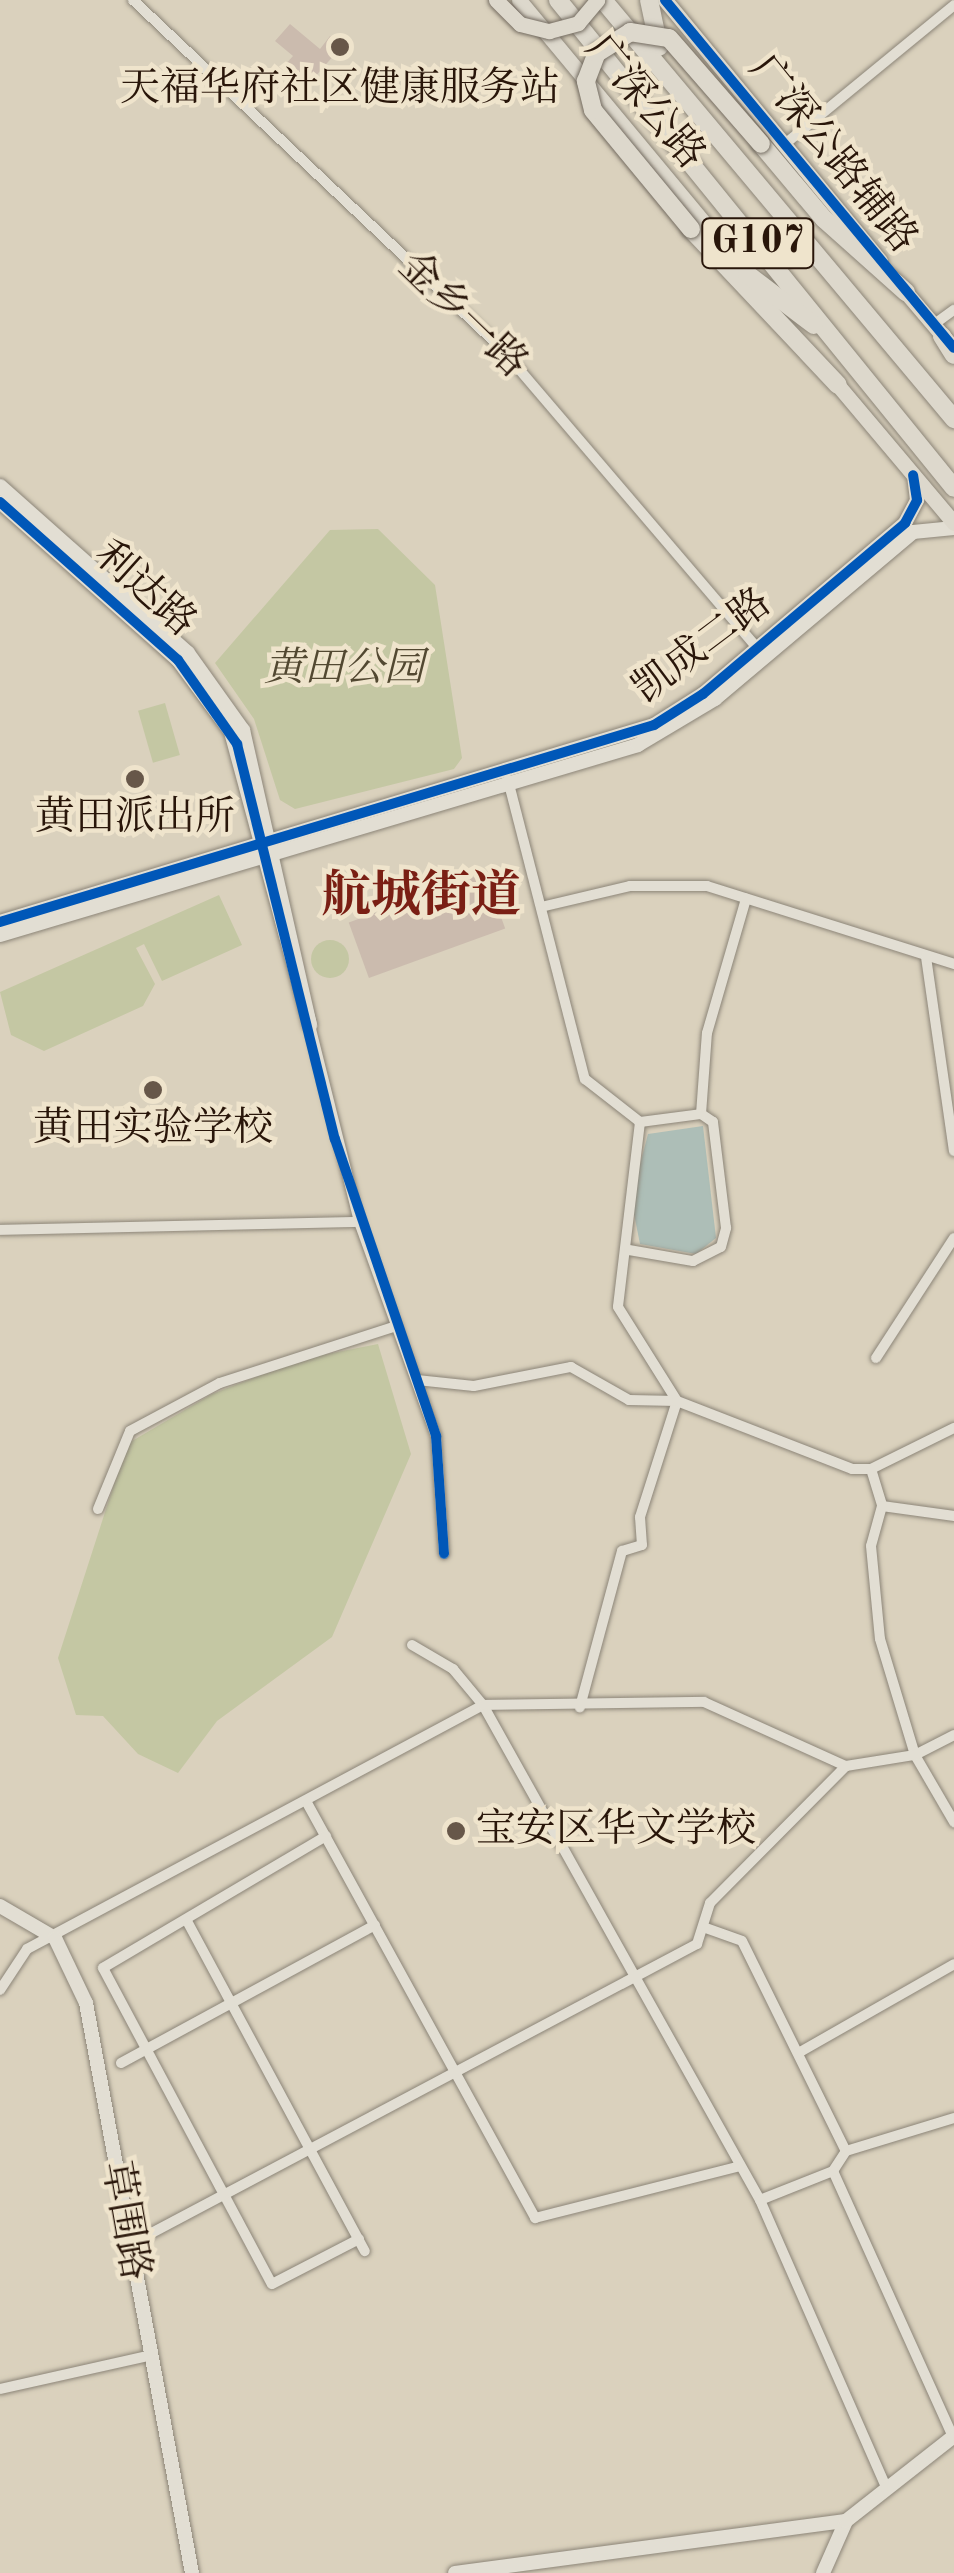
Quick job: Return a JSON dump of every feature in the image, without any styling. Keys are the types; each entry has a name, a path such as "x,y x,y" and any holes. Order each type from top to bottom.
{"highway":[{"name":"广深公路","path":"558,0 954,488"},
{"name":"广深公路","path":"600,0 685,95 954,420"},
{"path":"648,0 652,33 685,95"},
{"path":"838,384 691,229 592,110 586,81 597,54 630,32 669,38 824,219 906,292"},
{"path":"746,274 832,339"}],"main road":[{"path":"496,0 520,24 549,32 578,23 600,0"},
{"path":"519,0 954,525"},
{"name":"广深公路辅路","path":"666,0 946,341"}],"street":[{"name":"金乡一路","path":"133,0 501,348 762,653"},
{"path":"785,144 954,6"},
{"path":"946,341 953,313"},
{"name":"凯成二路","path":"762,653 909,518 913,475"},
{"name":"利达路","path":"0,486 208,676 250,743 310,1024"},
{"name":"利达路","path":"0,502 200,684 237,744 271,849"},
{"name":"凯成二路","path":"0,922 271,849 659,735 913,532 954,525"},
{"path":"508,780 585,1079 640,1122 701,1114 713,1122 721,1248 693,1261 630,1250"},
{"name":"凯成二路","path":"0,935 271,849"},
{"path":"541,907 669,883 746,899 954,964"},
{"path":"701,1114 708,1033 746,899"},
{"path":"926,957 954,1151"},
{"path":"310,1024 359,1222 417,1380 446,1491 444,1554"},
{"path":"640,1122 624,1202 630,1250 618,1308 677,1401"},
{"path":"0,1230 359,1222"},
{"path":"876,1358 954,1238"},
{"path":"98,1509 130,1430 220,1383 397,1326"},
{"path":"417,1380 474,1386 571,1368 630,1400 677,1401 765,1442 870,1469 954,1428"},
{"path":"580,1707 622,1551 642,1545 640,1517 677,1401"},
{"path":"870,1469 882,1506 872,1546 880,1640 915,1755 954,1822"},
{"path":"882,1506 954,1516"},
{"path":"412,1645 453,1669 483,1704 634,1972 760,2200 887,2489"},
{"path":"0,1990 26,1949 55,1938 483,1704 580,1707 704,1702 846,1766 915,1755 954,1735"},
{"path":"128,2246 634,1972 685,1952 703,1927 710,1903 846,1766"},
{"path":"306,1801 535,2218 740,2166"},
{"path":"326,1836 187,1922 103,1968 272,2284 359,2239"},
{"path":"0,1906 55,1938"},
{"path":"187,1922 365,2251"},
{"path":"121,2063 375,1925"},
{"path":"703,1927 742,1941 846,2151"},
{"name":"草围路","path":"55,1938 86,2004 148,2356 192,2573"},
{"path":"800,2052 954,1964"},
{"path":"760,2200 833,2171 846,2151 954,2118"},
{"path":"823,2573 846,2521 954,2436 833,2171"},
{"path":"0,2390 148,2356"},
{"path":"455,2573 846,2521"}],"green space":[{"name":"黄田公园","path":"378,529 435,585 462,758 454,769 295,809 280,800 254,719 215,663 330,530"},
{"path":"165,703 180,755 153,763 138,711"},
{"path":"219,895 242,945 162,981 144,944 136,948 155,984 143,1006 44,1051 11,1035 0,992"},
{"path":"330,940 343,946 349,959 343,972 330,978 317,972 311,959 317,946"},
{"path":"378,1344 411,1454 332,1637 217,1721 178,1773 138,1754 103,1716 76,1715 58,1658 127,1444 212,1394 302,1359"}],"shaded area":[{"path":"703,1126 716,1238 696,1254 640,1244 631,1199 648,1134"}],"building":[{"path":"290,24 320,49 330,36 342,46 307,86 284,66 293,56 275,41"},
{"path":"485,873 505,928 369,978 349,923"}],"cycle path":[{"path":"665,0 954,348"},
{"path":"0,922 654,725 703,694 905,523 917,500 913,475"},
{"path":"0,502 178,660 237,744 335,1139 436,1436 444,1554"}],"place":[{"name":"天福华府社区健康服务站","path":"340,47"},
{"name":"黄田派出所","path":"135,779"},
{"name":"黄田实验学校","path":"153,1090"},
{"name":"宝安区华文学校","path":"456,1831"}],"district":[{"name":"航城街道","path":"421,899"}]}
